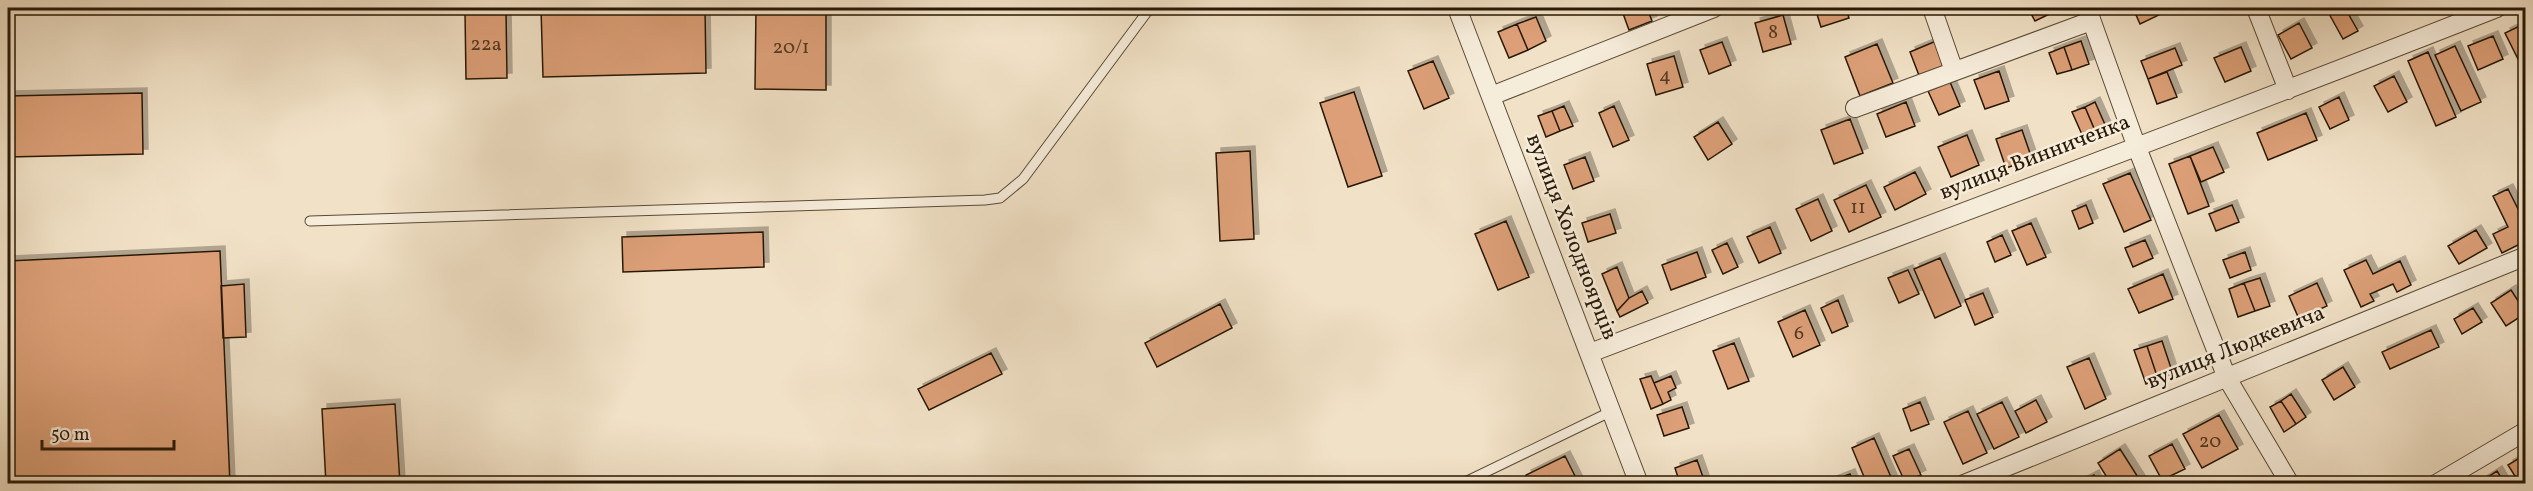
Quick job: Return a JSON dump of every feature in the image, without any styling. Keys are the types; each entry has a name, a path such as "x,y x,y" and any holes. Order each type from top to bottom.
{"street":[{"name":"вулиця Холодноярців","path":"1457,8 1639,483"},
{"path":"1491,96 1714,8"},
{"path":"1932,8 1954,71"},
{"path":"2256,8 2288,90"},
{"name":"вулиця Винниченка","path":"1590,352 2136,145 2288,90 2497,8"},
{"path":"1855,108 1954,71 2089,14 2136,145 2227,378 2290,483"},
{"name":"вулиця Людкевича","path":"1964,483 2526,256"},
{"path":"2436,483 2526,431"}],"lane":[{"path":"310,221 1000,198 1023,178 1150,8"},
{"path":"1461,483 1612,411"}],"building":[{"path":"541,8 705,8 706,73 543,77"},
{"path":"756,8 826,8 826,90 755,89"},
{"path":"1621,8 1647,8 1652,21 1629,30"},
{"path":"1815,8 1846,8 1849,18 1821,27"},
{"path":"2028,8 2059,8 2060,9 2035,21"},
{"path":"2133,8 2158,8 2161,14 2140,24"},
{"path":"2345,8 2358,31 2343,39 2327,10"},
{"path":"506,11 507,78 466,79 465,12"},
{"path":"1783,15 1791,44 1763,52 1755,23"},
{"path":"1536,17 1546,41 1528,50 1517,24"},
{"path":"2299,23 2312,48 2291,59 2278,35"},
{"path":"2526,23 2526,55 2518,59 2505,33"},
{"path":"1517,24 1528,50 1509,58 1498,32"},
{"path":"2493,36 2503,59 2478,70 2468,46"},
{"path":"1936,41 1947,67 1920,78 1910,52"},
{"path":"2081,41 2089,64 2072,70 2064,47"},
{"path":"1722,42 1731,65 1709,74 1700,50"},
{"path":"1877,44 1893,83 1860,96 1845,57"},
{"path":"2455,46 2481,102 2461,111 2435,55"},
{"path":"2064,47 2072,70 2057,74 2049,53"},
{"path":"2241,47 2251,71 2225,82 2214,58"},
{"path":"2175,48 2182,65 2148,79 2141,61"},
{"path":"2428,52 2456,117 2436,126 2408,61"},
{"path":"1674,56 1683,87 1656,95 1647,64"},
{"path":"1433,61 1449,98 1424,109 1408,71"},
{"path":"1999,71 2009,101 1985,109 1974,80"},
{"path":"2167,72 2177,97 2157,104 2148,79"},
{"path":"2394,76 2407,102 2388,112 2374,86"},
{"path":"1950,82 1960,106 1939,115 1928,91"},
{"path":"1354,92 1382,176 1348,187 1320,103"},
{"path":"142,93 143,154 8,157 8,96"},
{"path":"2339,97 2349,120 2330,129 2319,107"},
{"path":"1906,102 1915,126 1886,137 1877,114"},
{"path":"2095,102 2107,129 2096,133 2085,107"},
{"path":"1564,106 1573,126 1560,131 1552,111"},
{"path":"1614,106 1629,140 1613,147 1599,113"},
{"path":"2085,107 2096,133 2084,139 2072,112"},
{"path":"1552,111 1560,131 1546,137 1538,116"},
{"path":"2306,113 2317,140 2268,160 2257,133"},
{"path":"1850,119 1863,153 1834,164 1821,130"},
{"path":"1718,122 1732,144 1708,160 1694,137"},
{"path":"2022,130 2032,159 2006,168 1996,139"},
{"path":"1967,135 1979,165 1951,177 1938,147"},
{"path":"2213,147 2224,172 2201,182 2190,156"},
{"path":"1250,151 1254,239 1220,241 1216,153"},
{"path":"2190,156 2209,206 2188,214 2169,164"},
{"path":"1585,157 1594,181 1573,189 1564,165"},
{"path":"1915,172 1926,194 1895,210 1884,187"},
{"path":"2130,173 2151,220 2124,232 2103,184"},
{"path":"1866,185 1881,217 1849,232 1834,200"},
{"path":"2508,189 2526,225 2526,241 2502,253 2493,234 2508,227 2493,196"},
{"path":"1818,199 1832,231 1811,241 1796,209"},
{"path":"2086,205 2093,223 2079,229 2072,211"},
{"path":"2232,205 2239,222 2216,231 2209,214"},
{"path":"1610,214 1616,233 1588,242 1582,223"},
{"path":"1506,221 1529,277 1498,290 1475,234"},
{"path":"2031,223 2046,257 2027,265 2012,231"},
{"path":"1770,227 1781,253 1759,263 1747,237"},
{"path":"2476,230 2487,248 2459,264 2448,246"},
{"path":"763,232 764,267 623,272 622,237"},
{"path":"2002,235 2011,255 1995,262 1987,242"},
{"path":"2145,240 2153,258 2133,267 2125,248"},
{"path":"1727,243 1738,267 1723,274 1712,250"},
{"path":"220,251 230,484 8,484 8,261"},
{"path":"1697,252 1706,277 1671,290 1662,265"},
{"path":"2245,252 2251,270 2230,278 2223,260"},
{"path":"1940,258 1961,306 1935,318 1914,269"},
{"path":"2366,260 2373,274 2400,261 2411,285 2397,292 2393,284 2370,294 2374,301 2361,307 2344,270"},
{"path":"1617,267 1629,298 1617,311 1602,274"},
{"path":"1908,270 1919,294 1899,303 1888,278"},
{"path":"2163,274 2173,299 2139,313 2128,289"},
{"path":"2260,278 2270,306 2255,311 2244,283"},
{"path":"2244,283 2255,311 2238,317 2229,289"},
{"path":"2317,283 2327,306 2299,319 2289,296"},
{"path":"244,284 246,337 223,338 221,286"},
{"path":"2511,290 2526,313 2506,326 2491,303"},
{"path":"1642,291 1648,303 1620,317 1617,311 1629,298"},
{"path":"1983,293 1993,317 1975,325 1965,300"},
{"path":"1838,300 1848,326 1832,333 1821,308"},
{"path":"1220,304 1232,328 1157,367 1145,343"},
{"path":"2473,308 2482,322 2462,334 2454,319"},
{"path":"1805,310 1820,345 1793,357 1778,322"},
{"path":"2431,330 2439,347 2390,369 2382,352"},
{"path":"2162,341 2173,374 2158,379 2147,346"},
{"path":"1734,343 1749,381 1728,389 1713,351"},
{"path":"2147,346 2158,379 2146,384 2134,350"},
{"path":"991,353 1002,374 929,410 918,389"},
{"path":"2089,358 2106,399 2085,409 2067,367"},
{"path":"2343,367 2355,387 2334,400 2322,380"},
{"path":"1651,376 1663,404 1651,409 1640,379"},
{"path":"1671,376 1676,388 1668,392 1671,400 1663,404 1654,383"},
{"path":"2291,394 2306,417 2296,424 2281,401"},
{"path":"2036,400 2047,422 2026,433 2015,411"},
{"path":"2281,401 2296,424 2284,432 2270,407"},
{"path":"1920,402 1929,424 1911,431 1903,409"},
{"path":"2002,402 2019,437 1994,449 1977,414"},
{"path":"395,404 400,484 326,484 322,409"},
{"path":"1682,407 1689,428 1664,436 1657,415"},
{"path":"1968,411 1987,453 1963,464 1944,422"},
{"path":"2219,415 2238,449 2202,468 2183,434"},
{"path":"1874,438 1894,484 1867,484 1852,448"},
{"path":"2172,444 2185,469 2162,480 2149,456"},
{"path":"1909,449 1921,475 1905,482 1893,456"},
{"path":"2120,449 2141,482 2139,484 2111,484 2098,463"},
{"path":"2526,454 2526,484 2520,484 2508,465"},
{"path":"1565,456 1579,484 1530,484 1526,475"},
{"path":"1697,460 1704,480 1692,484 1680,484 1675,468"},
{"path":"2497,471 2505,484 2477,484"},
{"path":"1850,474 1854,484 1829,484 1829,482"},
{"path":"2094,475 2098,484 2077,484"}]}
